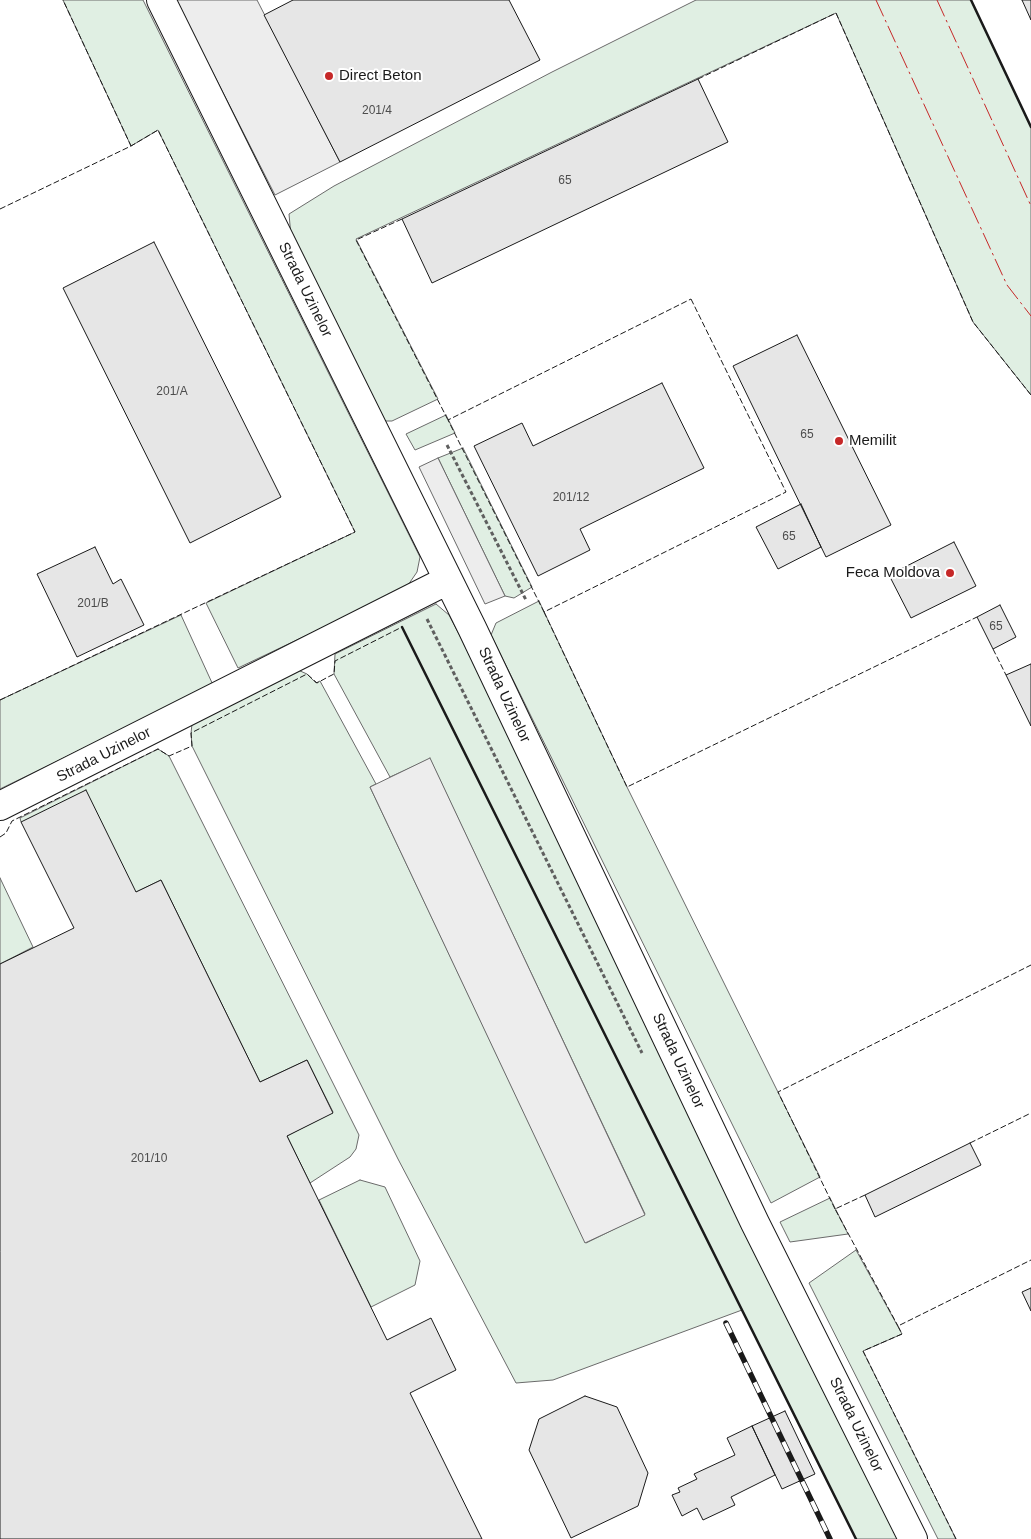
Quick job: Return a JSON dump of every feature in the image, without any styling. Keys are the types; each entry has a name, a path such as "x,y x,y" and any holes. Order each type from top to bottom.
{"street":[{"name":"Strada Uzinelor","path":"162,0 472,628 751,1214 913,1539"},
{"name":"Strada Uzinelor","path":"0,806 448,580"}],"path":[{"path":"447,445 526,600"}],"green space":[{"path":"63,0 143,0 420,557 417,572 406,588 238,668 206,603 355,532 158,130 131,146"},
{"path":"696,0 971,0 1031,127 1031,395 973,322 836,13 356,239 438,399 392,421 385,421 291,236 289,214 334,186 552,72"},
{"path":"446,415 455,433 415,450 406,434"},
{"path":"463,448 532,587 514,598 505,596 438,458"},
{"path":"539,601 627,787 820,1177 771,1203 491,635 496,623"},
{"path":"436,604 449,615 460,636 903,1539 856,1539 742,1310 553,1380 516,1383 398,1159 192,746 192,724 298,670 307,674 316,683 320,681 376,784 370,787 586,1243 645,1214 430,759 390,777 334,674 335,654"},
{"path":"181,615 213,685 0,789 0,700"},
{"path":"158,749 169,756 359,1135 356,1149 350,1157 310,1183 287,1136 333,1112 307,1060 260,1082 161,880 136,892 21,822 20,818"},
{"path":"0,878 33,947 0,964"},
{"path":"360,1180 385,1187 420,1261 415,1285 371,1307 319,1200"},
{"path":"830,1198 848,1234 790,1242 780,1222"},
{"path":"856,1250 902,1334 863,1351 956,1539 938,1539 809,1283"}],"shaded area":[{"path":"176,0 257,0 340,162 275,195"},
{"path":"438,458 505,596 485,604 419,467"},
{"path":"430,758 645,1215 585,1243 370,787"}],"building":[{"path":"293,0 509,0 540,60 340,162 264,15"},
{"path":"1022,0 1031,0 1031,20"},
{"path":"698,79 728,142 432,283 402,219"},
{"path":"154,242 281,497 190,543 63,288"},
{"path":"797,335 891,525 826,557 733,366"},
{"path":"662,383 704,468 580,529 590,550 538,576 474,446 522,423 533,446"},
{"path":"801,504 821,547 778,569 756,527"},
{"path":"954,542 976,586 911,618 889,575"},
{"path":"95,547 113,584 121,579 144,625 77,657 37,574"},
{"path":"1000,605 1016,637 993,649 977,617"},
{"path":"1031,664 1031,726 1006,675"},
{"path":"86,790 136,892 161,880 260,1082 307,1060 333,1113 287,1136 387,1340 431,1318 456,1370 410,1393 482,1539 0,1539 0,964 74,928 21,822"},
{"path":"970,1143 981,1165 875,1217 865,1195"},
{"path":"1031,1288 1031,1311 1022,1292"},
{"path":"585,1396 617,1407 648,1473 638,1506 571,1538 529,1450 539,1419"},
{"path":"785,1411 815,1474 782,1489 752,1426"},
{"path":"752,1426 775,1475 731,1497 735,1505 703,1520 697,1508 682,1516 672,1495 680,1492 678,1488 697,1479 694,1474 735,1455 727,1438"}],"railway":[{"path":"726,1323 830,1539"}],"fence":[{"path":"0,209 131,146 63,0"},
{"path":"698,79 836,13 973,322 1031,395"},
{"path":"0,700 355,532 158,130 131,146"},
{"path":"402,219 356,240 448,420"},
{"path":"691,299 786,492 544,612 448,420 691,299"},
{"path":"544,612 627,787 977,617"},
{"path":"0,837 6,833 12,821 158,749 169,756 192,746 191,733 307,674 317,683 334,674 335,661 402,627"},
{"path":"993,649 1006,675"},
{"path":"835,1209 778,1092 1031,965"},
{"path":"970,1143 1031,1113"},
{"path":"865,1195 835,1209 898,1326"},
{"path":"956,1539 863,1351 902,1334 898,1326 1031,1260"}],"wall":[{"path":"971,0 1031,127"},
{"path":"402,627 856,1539"}],"power":[{"path":"876,0 1007,285 1031,316"},
{"path":"937,0 1031,206"}],"place":[{"name":"Direct Beton","path":"329,76"},
{"name":"Memilit","path":"839,441"},
{"name":"Feca Moldova","path":"950,573"}]}
